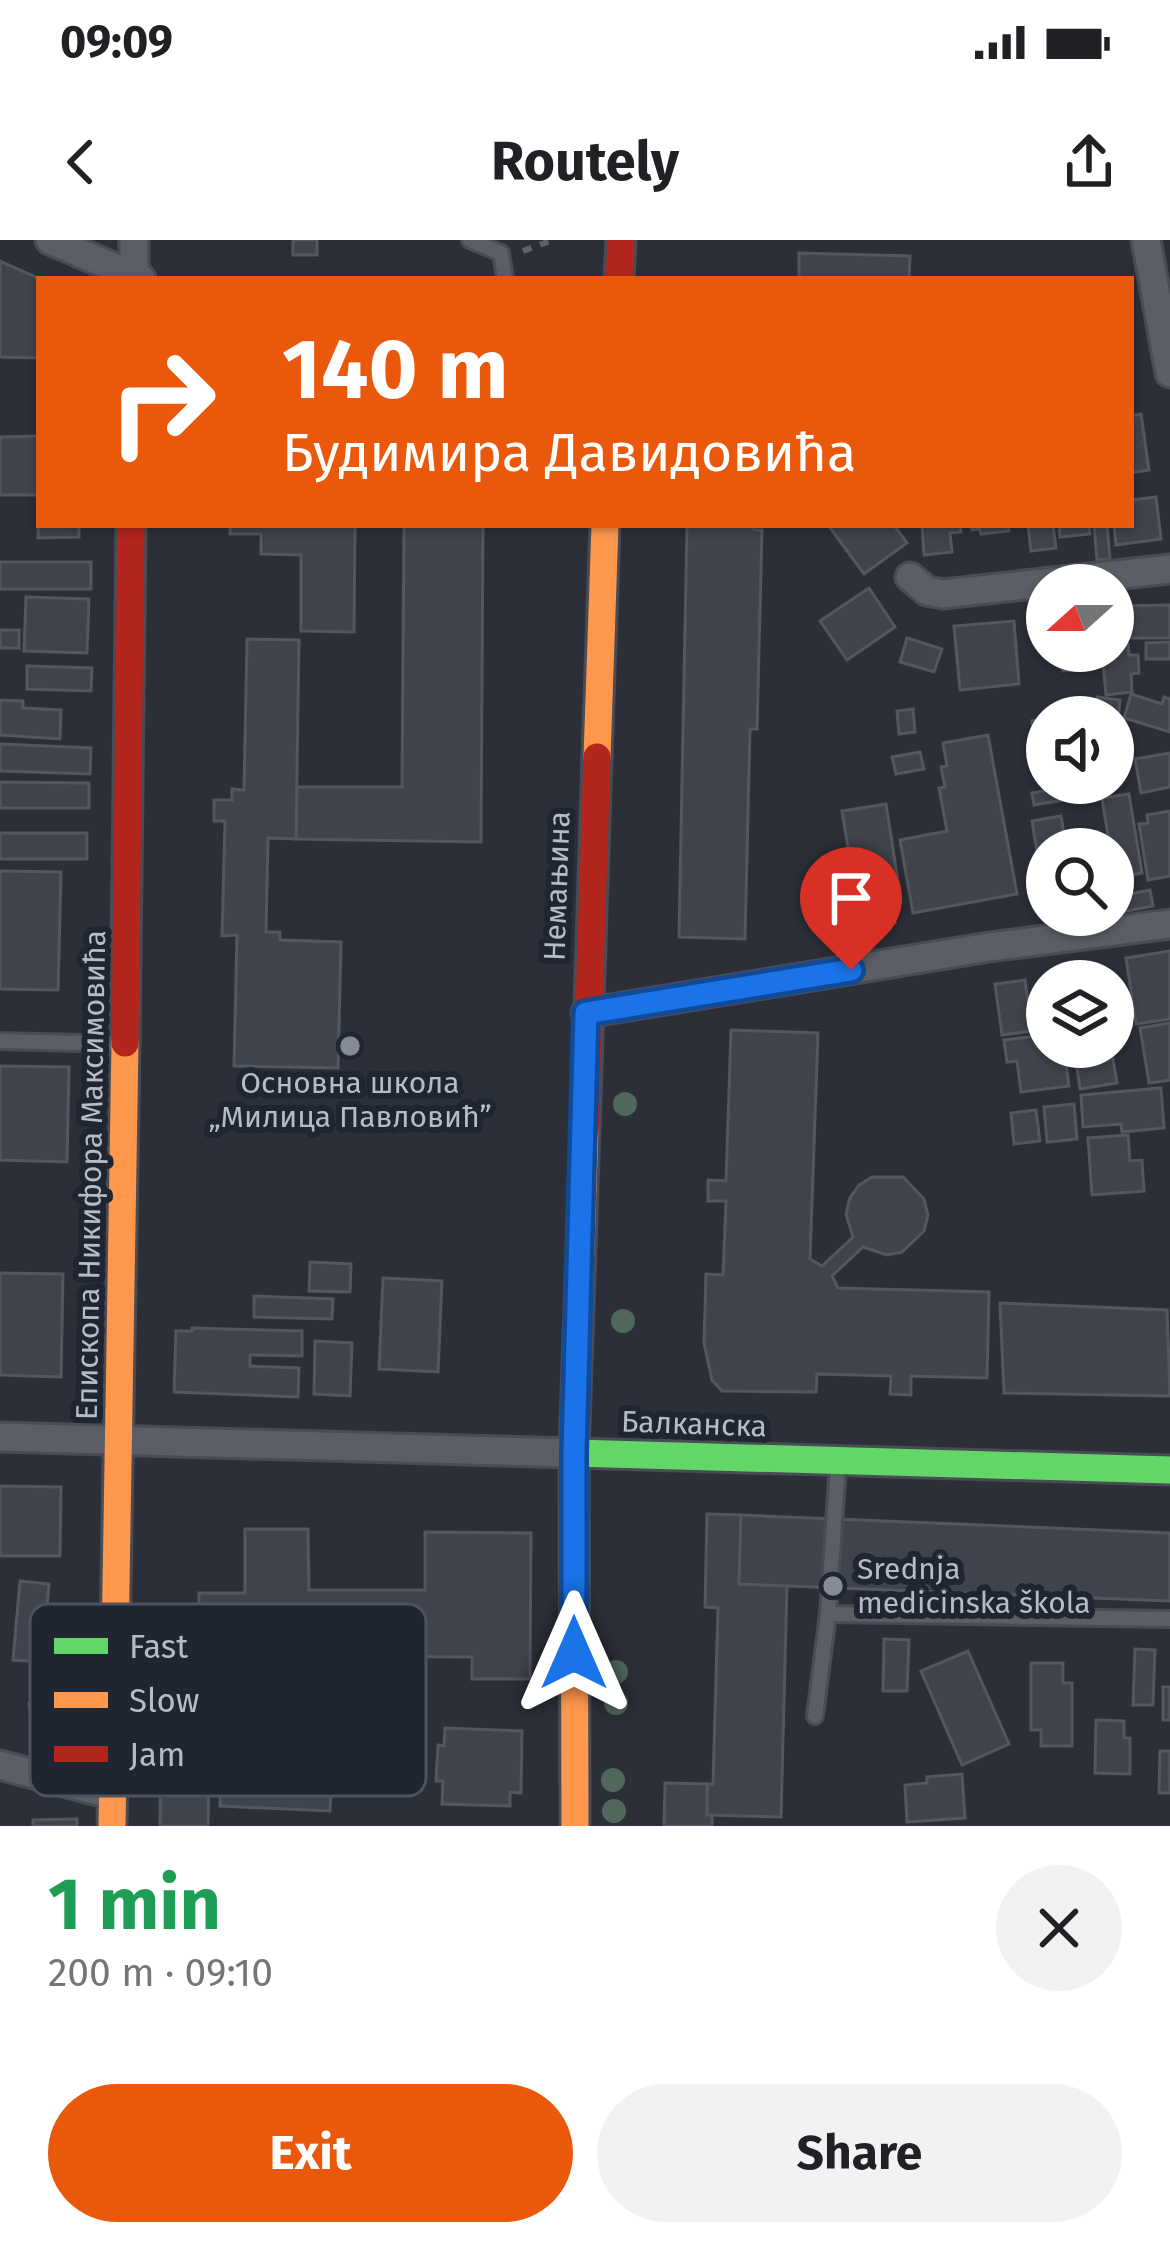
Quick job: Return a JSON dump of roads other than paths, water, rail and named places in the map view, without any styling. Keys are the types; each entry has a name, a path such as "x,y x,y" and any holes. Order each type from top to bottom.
{"street":[{"path":"50,240 131,276"},
{"path":"134,240 136,276"},
{"path":"619,276 621,240"},
{"path":"1146,240 1170,373"},
{"name":"Епископа Никифора Максимовића","path":"117,1604 131,528"},
{"name":"Немањина","path":"575,1826 574,1453 604,528"},
{"path":"910,578 927,591 943,594 1170,569"},
{"path":"586,1013 988,947 1170,924"},
{"name":"Балканска","path":"0,1438 1170,1470"},
{"path":"0,1765 30,1773"},
{"name":"Епископа Никифора Максимовића","path":"112,1826 113,1796"}],"lane":[{"path":"470,240 501,253 505,276"},
{"path":"0,1041 125,1044"},
{"path":"815,1716 828,1614 838,1460"},
{"path":"828,1614 1170,1619"}],"place":[{"name":"Основна школа „Милица Павловић”","path":"350,1046"},
{"name":"Srednja medicinska škola","path":"833,1586"}]}
